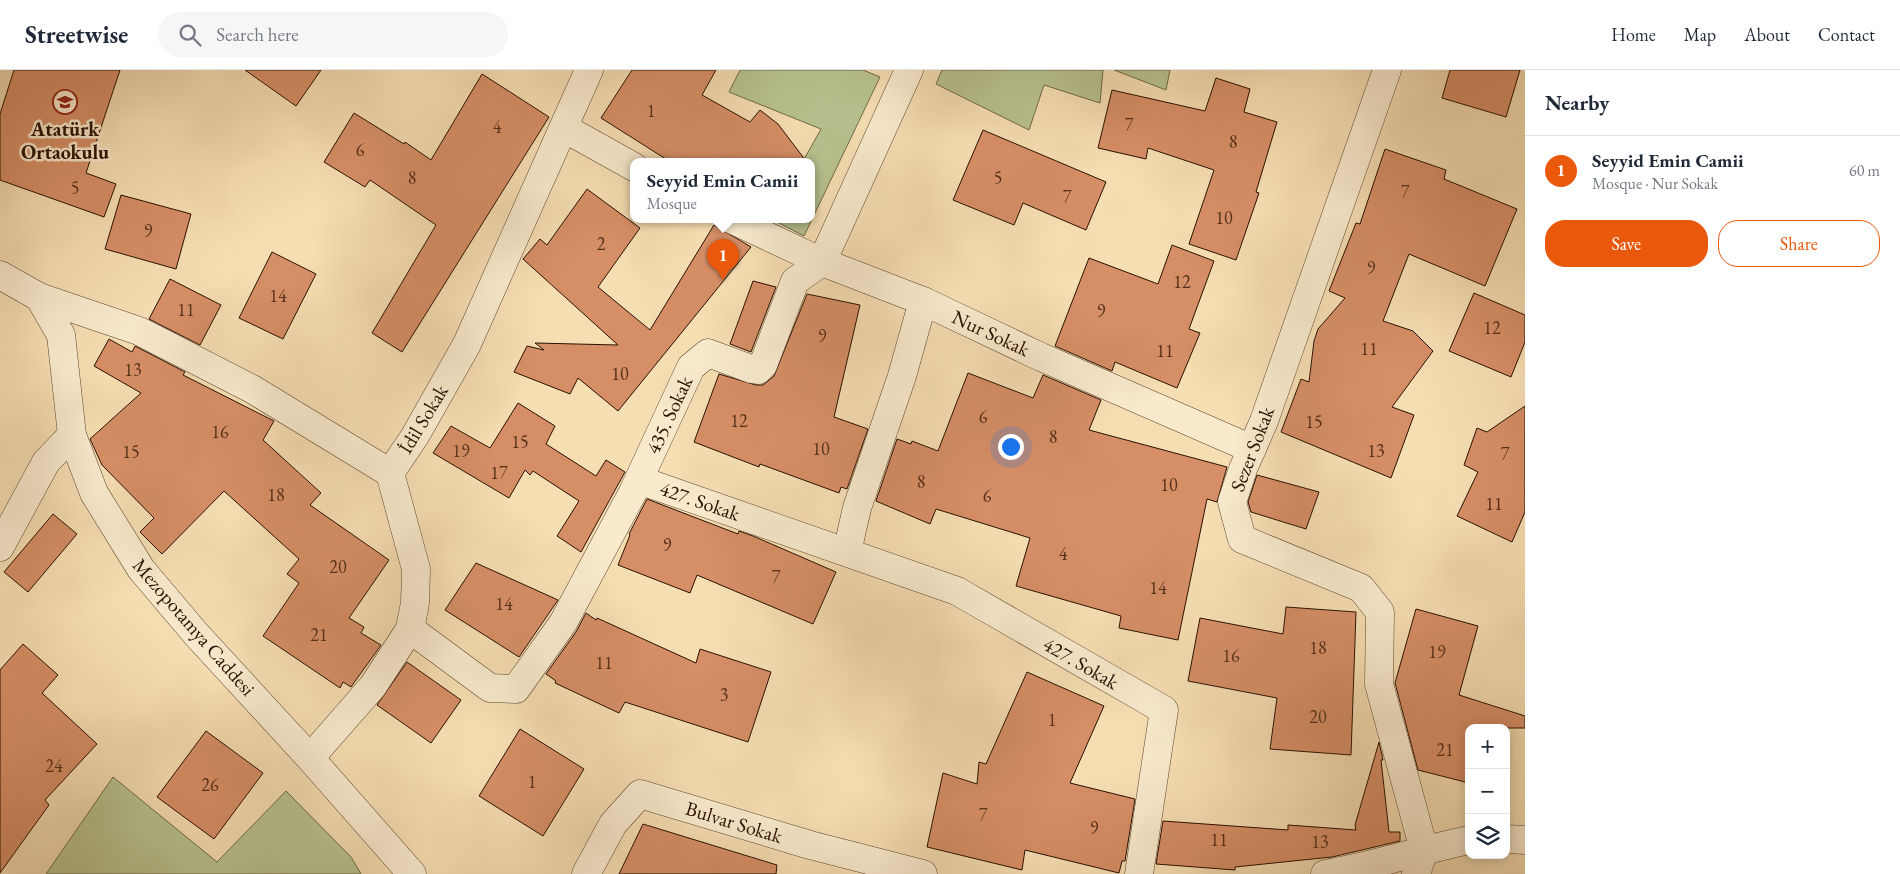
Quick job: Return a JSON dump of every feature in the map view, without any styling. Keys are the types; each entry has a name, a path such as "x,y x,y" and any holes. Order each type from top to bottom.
{"street":[{"name":"İdil Sokak","path":"310,758 373,686 410,629 415,603 416,569 390,474 415,436 467,344 589,70"},
{"path":"822,262 909,70"},
{"name":"Sezer Sokak","path":"1387,70 1264,421 1232,502 1242,539 1361,588 1380,612 1380,684 1420,862"},
{"path":"564,128 630,165"},
{"name":"Nur Sokak","path":"739,223 822,262 923,301 1050,361 1252,448"},
{"name":"435. Sokak","path":"410,629 490,688 516,689 563,624 639,480 691,367 708,352 758,370 763,365 795,281 822,262"},
{"path":"0,275 39,297 139,332 252,389 390,474"},
{"name":"Mezopotamya Caddesi","path":"39,297 60,335 72,435 94,493 141,569 196,634 310,758 412,874"},
{"path":"847,552 857,508 902,376 923,301"},
{"path":"0,547 46,462 72,435"},
{"name":"427. Sokak","path":"639,480 957,591 1164,710 1139,874"},
{"name":"Bulvar Sokak","path":"586,874 613,824 640,794 810,845 922,874"},
{"path":"1510,839 1525,840"},
{"path":"1325,874 1369,866 1420,862 1465,842"}],"green space":[{"path":"740,70 863,70 880,77 815,213 815,158 805,158 821,129 729,92"},
{"path":"942,70 1103,70 1100,103 1044,85 1029,130 936,84"},
{"path":"1114,70 1170,70 1166,90"},
{"path":"779,223 810,223 804,236"},
{"path":"113,777 217,862 286,791 351,857 361,874 46,874"}],"building":[{"name":"Atatürk Ortaokulu","path":"14,70 120,70 86,173 116,184 104,217 0,180 0,114"},
{"path":"245,70 321,70 296,106"},
{"path":"632,70 716,70 702,95 750,122 760,110 778,124 804,158 664,158 601,118"},
{"path":"1450,70 1520,70 1506,117 1442,98"},
{"path":"482,74 549,117 402,352 372,333 436,225 370,180 365,187 324,162 354,113 404,144 405,142 431,160"},
{"path":"1216,78 1250,89 1244,112 1277,122 1256,192 1259,193 1236,260 1189,244 1214,170 1148,148 1146,159 1098,148 1112,90 1205,111"},
{"path":"983,130 1106,182 1086,230 1023,203 1014,225 953,200"},
{"path":"1385,149 1446,170 1444,179 1517,209 1485,286 1409,254 1383,321 1413,331 1433,351 1392,407 1414,415 1391,478 1281,432 1301,379 1309,382 1314,341 1318,329 1345,298 1329,291 1356,223 1360,224"},
{"path":"587,189 630,221 630,223 640,228 598,287 650,330 714,225 751,247 618,411 578,378 570,394 514,372 527,346 544,350 535,343 618,345 523,259 540,239 547,245"},
{"path":"121,195 191,214 176,269 105,249"},
{"path":"1172,245 1214,261 1189,329 1200,333 1177,388 1115,362 1112,371 1055,346 1089,258 1158,284"},
{"path":"272,252 316,274 283,339 239,318"},
{"path":"170,279 221,305 200,345 149,319"},
{"path":"753,281 776,287 751,352 730,344"},
{"path":"1474,293 1525,315 1525,342 1511,377 1449,351"},
{"path":"807,294 860,305 834,417 868,429 847,489 841,487 839,493 760,464 759,467 694,442 719,374 756,385 763,385 774,376"},
{"path":"109,339 132,352 135,346 185,372 183,375 274,421 263,440 321,493 310,505 389,560 349,618 364,627 361,633 381,645 351,687 343,682 340,688 263,636 299,583 287,574 299,559 224,491 162,554 140,532 154,518 102,465 90,439 141,393 94,366"},
{"path":"968,373 1033,398 1043,375 1101,400 1089,430 1227,467 1217,502 1207,499 1178,640 1119,628 1121,616 1016,586 1030,538 936,509 930,524 876,501 897,439 911,444 912,441 938,451"},
{"path":"518,403 555,426 546,444 596,476 606,460 625,472 581,552 557,536 579,501 533,471 530,475 525,470 509,498 433,453 451,426 490,448"},
{"path":"1525,406 1525,512 1512,542 1457,516 1478,472 1464,465 1477,428 1487,432"},
{"path":"1257,475 1319,492 1306,529 1251,512 1248,502"},
{"path":"647,499 738,534 739,531 753,536 836,572 813,624 697,575 690,593 618,565 629,534"},
{"path":"53,514 77,534 28,592 4,572"},
{"path":"476,563 558,600 519,657 445,610"},
{"path":"1286,607 1356,612 1351,755 1270,749 1277,698 1188,681 1200,618 1283,634"},
{"path":"1416,609 1478,626 1459,695 1525,716 1525,728 1510,728 1510,724 1465,724 1465,782 1418,770 1395,683"},
{"path":"586,613 596,620 597,618 696,663 700,649 771,672 748,742 625,702 619,713 555,683 556,681 546,674 576,632"},
{"path":"23,644 58,675 42,693 97,744 45,800 49,805 0,873 0,670"},
{"path":"407,662 461,700 431,743 377,705"},
{"path":"1027,672 1104,706 1070,783 1135,799 1125,861 1122,861 1119,873 1025,850 1022,870 927,847 943,773 977,784 979,762 986,764"},
{"path":"520,729 584,769 543,836 479,796"},
{"path":"206,731 263,773 214,839 157,797"},
{"path":"1379,742 1383,760 1381,760 1389,832 1400,832 1400,841 1332,857 1235,867 1235,870 1156,864 1163,821 1288,830 1288,825 1356,830 1355,825"},
{"path":"643,824 777,865 776,874 619,874"}],"place":[{"name":"Atatürk Ortaokulu","path":"65,102"},
{"name":"Seyyid Emin Camii","path":"723,280"}]}
